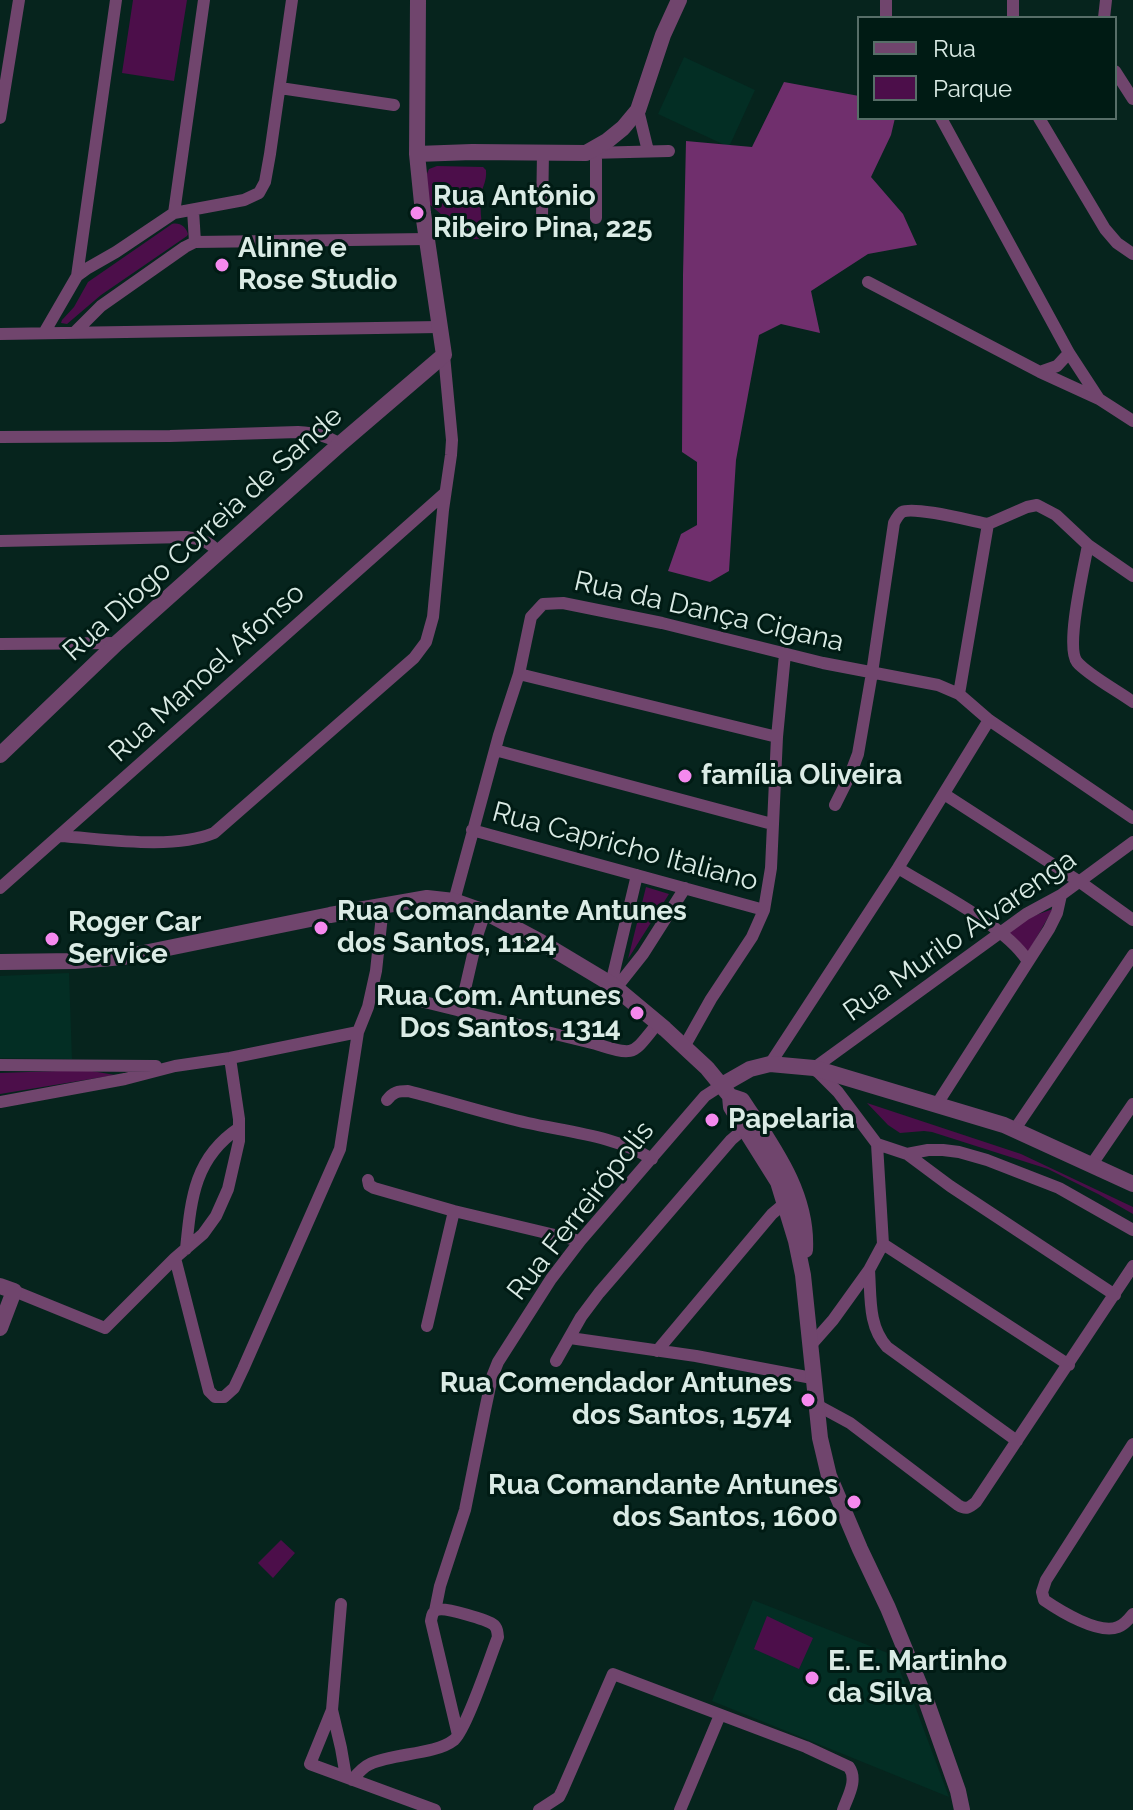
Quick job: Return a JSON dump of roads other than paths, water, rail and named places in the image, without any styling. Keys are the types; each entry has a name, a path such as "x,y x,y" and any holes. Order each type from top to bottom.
{"street":[{"path":"0,118 19,0"},
{"path":"44,333 77,276 116,0"},
{"path":"174,213 204,0"},
{"path":"77,276 174,213 244,200 263,188 292,0"},
{"path":"60,836 171,843 199,839 214,833 414,658 426,642 431,630 452,440 417,154 418,0"},
{"path":"591,152 623,128 638,110 663,35 679,0"},
{"path":"1117,74 1133,99"},
{"path":"280,88 394,105"},
{"path":"638,110 648,151"},
{"path":"942,120 1069,353 1099,399"},
{"path":"1040,120 1105,229 1117,243 1133,254"},
{"path":"417,154 669,151"},
{"path":"542,217 543,152"},
{"path":"591,152 596,218"},
{"path":"193,210 195,242"},
{"path":"74,333 101,306 195,242 427,239"},
{"path":"868,282 1040,372 1099,399 1133,421"},
{"path":"0,334 439,327"},
{"path":"1040,372 1057,366 1069,353"},
{"name":"Rua Diogo Correia de Sande","path":"3,749 117,643 444,355"},
{"path":"0,437 298,432 327,436 340,444"},
{"name":"Rua Manoel Afonso","path":"0,888 445,493"},
{"path":"835,805 858,754 894,523 904,511 917,510 988,524 1037,505 1056,515 1088,545 1133,576"},
{"path":"959,694 988,524"},
{"path":"0,541 186,537 202,539 219,553"},
{"path":"1088,545 1072,640 1074,657 1084,668 1133,702"},
{"name":"Rua da Dança Cigana","path":"454,901 519,674 531,617 543,604 563,603 662,623 785,654 938,685 959,694 989,720 1133,818"},
{"path":"0,644 117,643"},
{"path":"684,1047 752,937 764,910 771,868 777,737 785,654"},
{"path":"519,674 777,737"},
{"path":"770,1064 898,868 989,720"},
{"path":"495,750 772,824"},
{"path":"944,794 1133,920"},
{"name":"Rua Capricho Italiano","path":"472,830 764,910"},
{"name":"Rua Murilo Alvarenga","path":"814,1068 999,933 1033,909 1061,895 1133,842"},
{"path":"898,868 985,921 1020,950 1027,960"},
{"path":"613,986 637,875"},
{"path":"613,986 632,970 685,888"},
{"path":"937,1104 1049,929 1061,895"},
{"path":"0,962 124,957 427,898 454,901 485,912 613,986 658,1023 726,1090 742,1100 794,1185 803,1217 803,1275"},
{"path":"175,1258 209,1391 215,1397 224,1397 234,1388 335,1164 344,1132 358,1032 373,990 383,906"},
{"path":"460,1011 485,912"},
{"path":"1015,1129 1133,955"},
{"path":"408,998 596,1044 621,1053 637,1048 658,1023"},
{"path":"0,1102 358,1032"},
{"path":"0,1328 7,1289 105,1328 203,1234 216,1216 228,1189 239,1141 230,1058"},
{"path":"726,1090 750,1069 770,1064 814,1068 1015,1129 1133,1184"},
{"path":"0,1065 175,1066"},
{"path":"810,1346 869,1270 883,1244 877,1144 838,1092 814,1068"},
{"path":"726,1090 731,1107 778,1182 785,1203 803,1275 815,1404 829,1476 860,1549 893,1602 962,1810"},
{"name":"Rua Ferreirópolis","path":"434,1612 465,1510 492,1377 498,1362 551,1279 580,1241 705,1096 726,1090"},
{"path":"387,1100 397,1091 408,1091 524,1122 616,1142 652,1159"},
{"path":"1092,1164 1133,1104"},
{"path":"186,1249 190,1202 205,1162 225,1137 239,1128"},
{"path":"556,1361 599,1293 731,1140 745,1128"},
{"path":"877,1144 907,1154 1115,1295"},
{"path":"907,1154 943,1150 987,1160 1059,1188 1133,1230"},
{"path":"368,1180 374,1188 580,1241"},
{"path":"657,1351 772,1214 785,1203"},
{"path":"427,1326 454,1211"},
{"path":"883,1244 1069,1365"},
{"path":"815,1404 850,1423 964,1509 969,1508 1069,1365 1133,1266"},
{"path":"869,1270 872,1319 880,1340 1017,1441"},
{"path":"570,1338 696,1356 812,1378"},
{"path":"1133,1444 1046,1580 1042,1592 1044,1600 1060,1611 1094,1626 1108,1629 1119,1627 1133,1614"},
{"path":"341,1604 332,1710 310,1764 435,1810"},
{"path":"349,1779 371,1763 437,1748 458,1735 498,1631 487,1621 447,1610 434,1612 431,1621 458,1735"},
{"path":"539,1810 559,1797 613,1674 841,1762 853,1773 843,1810"},
{"path":"332,1710 349,1779"},
{"path":"680,1810 720,1715"}],"place":[{"name":"Rua Antônio Ribeiro Pina, 225","path":"417,213"},
{"name":"Alinne e Rose Studio","path":"222,265"},
{"name":"família Oliveira","path":"685,776"},
{"name":"Rua Comandante Antunes dos Santos, 1124","path":"321,928"},
{"name":"Roger Car Service","path":"52,939"},
{"name":"Rua Com. Antunes Dos Santos, 1314","path":"637,1013"},
{"name":"Papelaria","path":"712,1120"},
{"name":"Rua Comendador Antunes dos Santos, 1574","path":"808,1400"},
{"name":"Rua Comandante Antunes dos Santos, 1600","path":"854,1502"},
{"name":"E. E. Martinho da Silva","path":"812,1678"}]}
